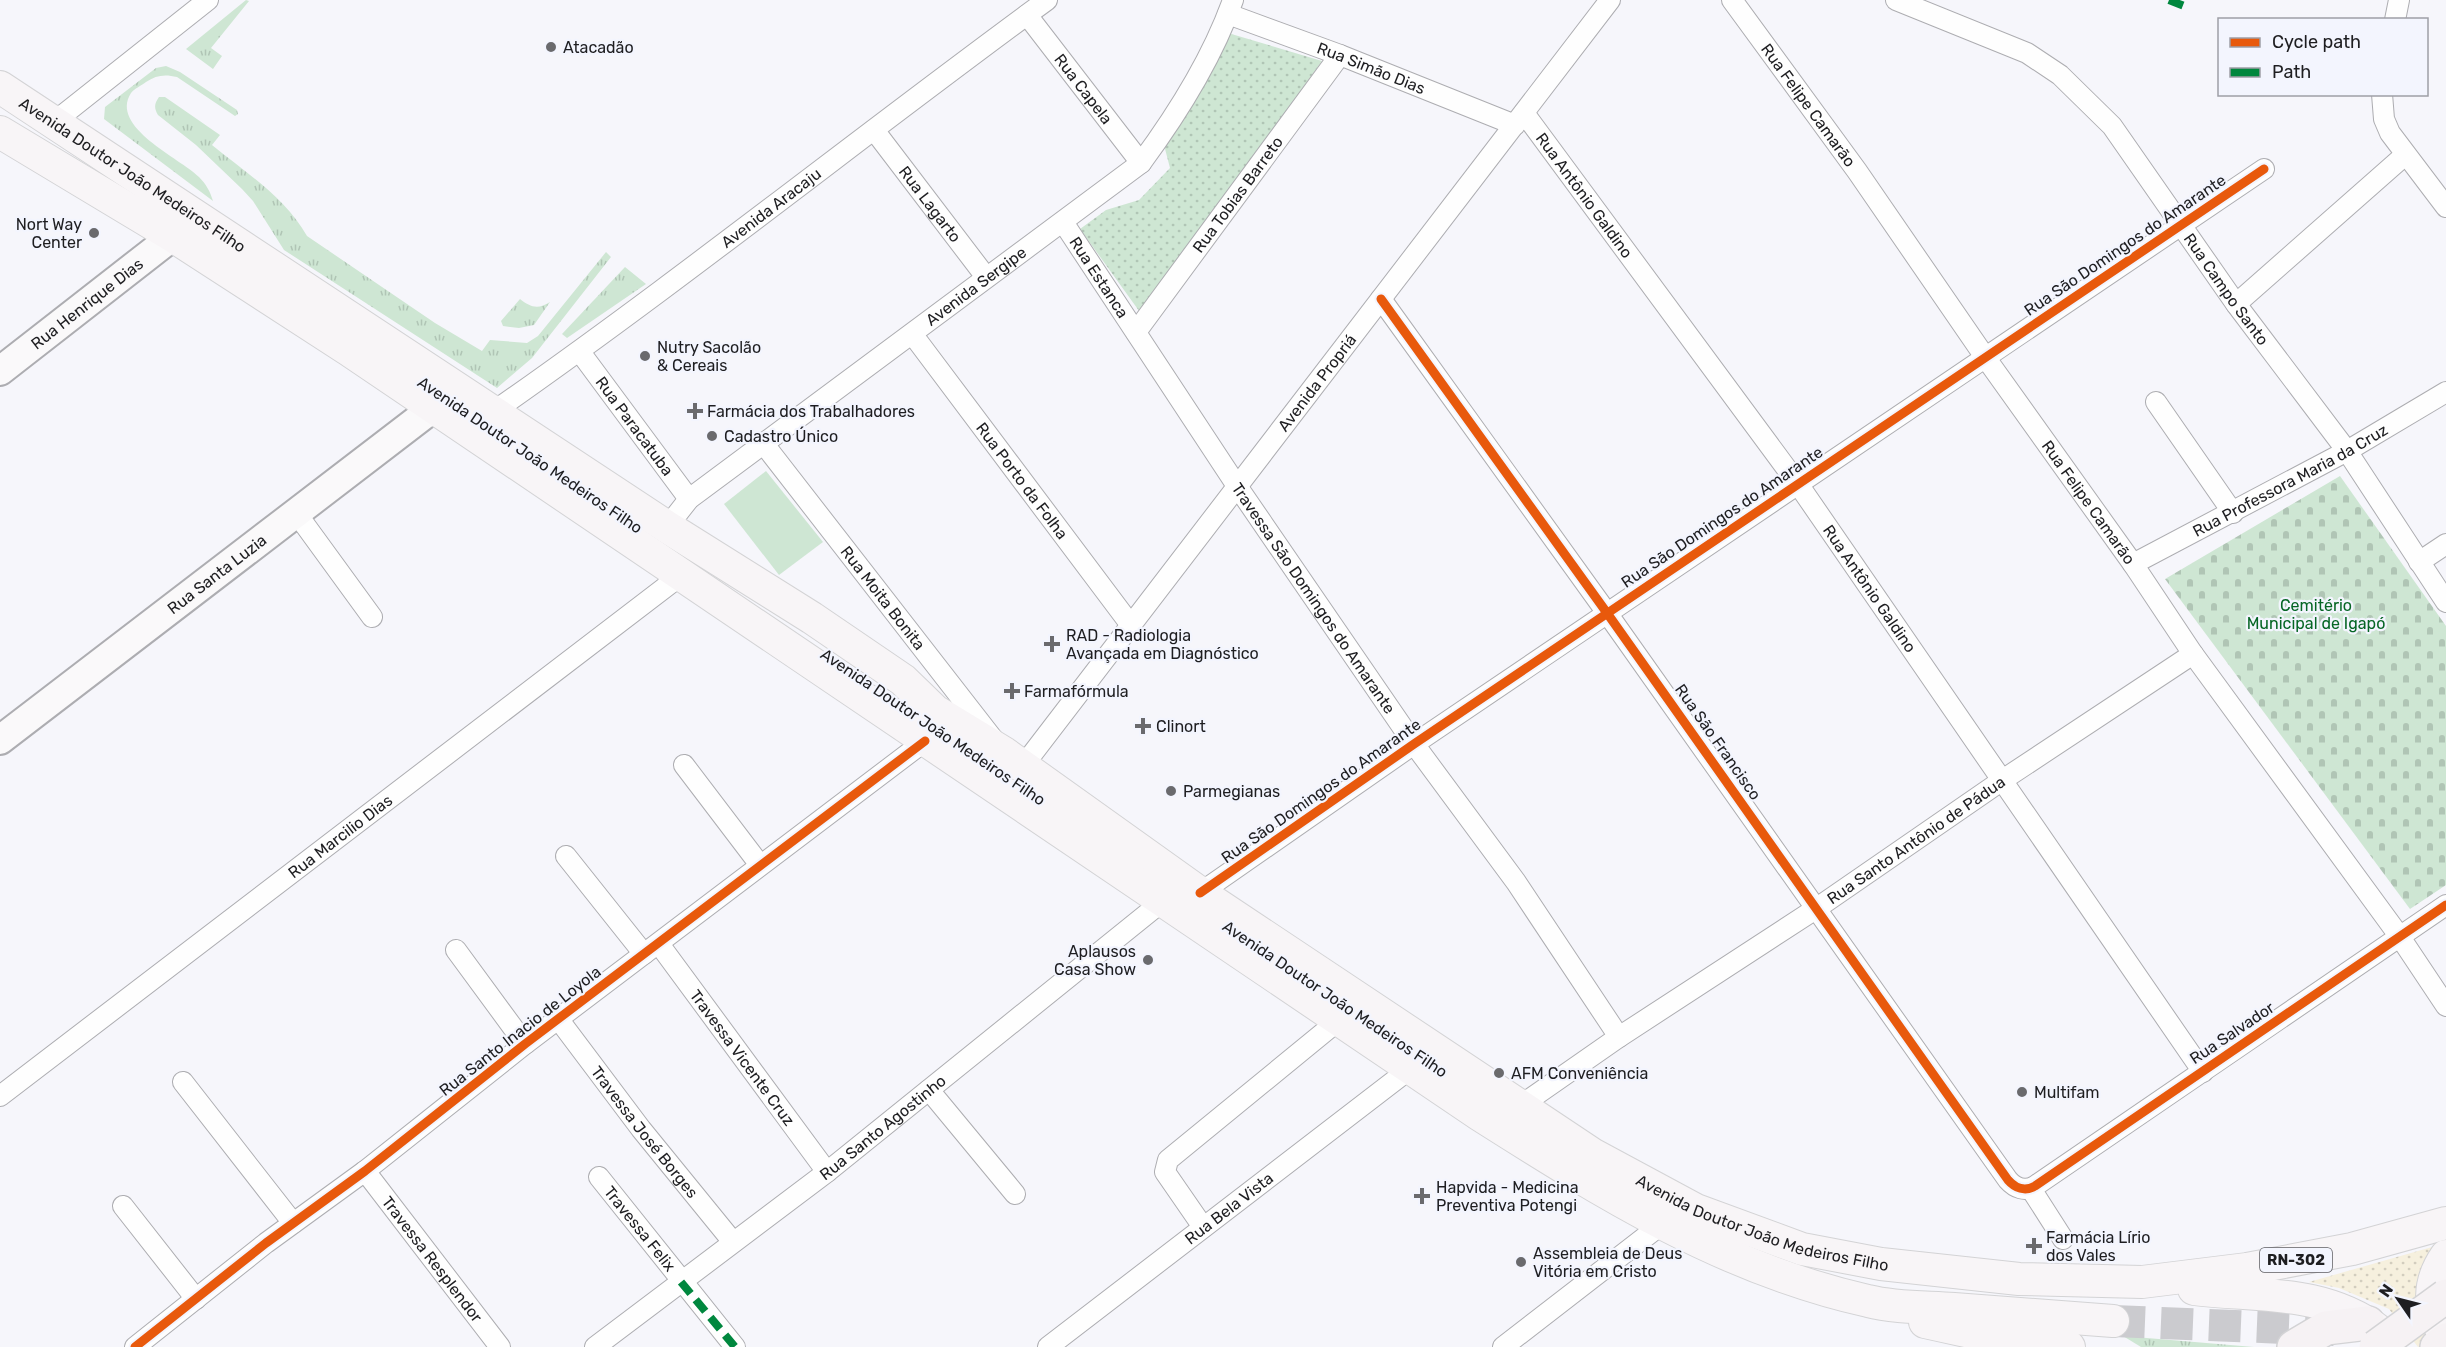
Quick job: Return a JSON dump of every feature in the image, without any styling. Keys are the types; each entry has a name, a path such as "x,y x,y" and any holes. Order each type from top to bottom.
{"highway":[{"path":"2294,1347 2326,1328 2372,1335 2446,1296"},
{"path":"2437,1347 2446,1340"}],"main road":[{"name":"Avenida Doutor João Medeiros Filho","path":"0,87 903,680 935,711 1014,760 1200,892 1592,1154 1668,1195 1730,1224 1802,1249 1881,1264 2019,1280 2142,1282 2247,1269 2352,1249 2446,1223"},
{"path":"0,113 18,124 39,131 48,129 54,122"},
{"name":"Avenida Doutor João Medeiros Filho","path":"0,132 173,236 349,350 680,576 812,662 925,741 1411,1068 1549,1159 1662,1224 1752,1266 1804,1284 1870,1302 2113,1321"},
{"name":"Rua Henrique Dias","path":"0,371 173,236"},
{"name":"Rua Santa Luzia","path":"0,740 433,408"},
{"path":"680,576 723,588 776,622 784,624 804,614"},
{"path":"812,662 831,655 839,657 886,688 935,711"},
{"path":"2446,1256 2438,1267 2431,1297 2433,1314 2446,1335"},
{"path":"2142,1282 2319,1301 2347,1311 2372,1335 2397,1347"},
{"path":"1870,1302 1903,1316 1939,1326 2069,1347"}],"street":[{"path":"54,122 208,0"},
{"name":"Avenida Aracaju","path":"493,412 580,352 1047,0"},
{"name":"Avenida Propriá","path":"1014,760 1130,624 1610,0"},
{"name":"Rua Felipe Camarão","path":"1732,0 1857,171 1985,357 2133,564 2193,654 2400,937 2446,1006"},
{"name":"Rua Campo Santo","path":"1896,0 2026,53 2060,75 2112,126 2236,304 2347,451 2446,602"},
{"path":"2395,18 2398,0"},
{"name":"Rua Simão Dias","path":"1230,7 1340,55 1519,119"},
{"name":"Avenida Sergipe","path":"667,527 689,500 1141,163 1182,104 1230,7"},
{"name":"Rua Capela","path":"1027,15 1141,163"},
{"name":"Rua Tobias Barreto","path":"1136,332 1340,55"},
{"path":"2382,96 2384,119 2405,155 2446,207"},
{"name":"Rua Antônio Galdino","path":"1519,119 1798,484 2004,779 2203,1072"},
{"name":"Rua Lagarto","path":"874,130 986,277"},
{"path":"2236,304 2405,155"},
{"name":"Rua São Domingos do Amarante","path":"1200,892 1414,744 2264,169"},
{"name":"Rua Estanca","path":"1063,222 1136,332"},
{"name":"Rua São Francisco","path":"1381,299 1607,613 2008,1180 2021,1188 2033,1188"},
{"name":"Travessa São Domingos do Amarante","path":"1136,332 1237,486 1414,744 1516,882 1619,1037"},
{"name":"Rua Porto da Folha","path":"913,334 1130,624"},
{"name":"Rua Paracatuba","path":"580,352 689,500"},
{"name":"Rua Professora Maria da Cruz","path":"2133,564 2347,451 2446,392"},
{"path":"2156,402 2233,513"},
{"name":"Rua Moita Bonita","path":"763,444 1014,760"},
{"path":"297,514 372,617"},
{"path":"2420,562 2446,544"},
{"name":"Rua Marcilio Dias","path":"0,1096 680,576"},
{"name":"Rua Santo Antônio de Pádua","path":"1520,1106 1619,1037 1817,909 2004,779 2193,654"},
{"name":"Rua Santo Inacio de Loyola","path":"135,1347 293,1223 365,1171 525,1044 560,1020 760,864 925,741"},
{"path":"684,765 760,864"},
{"name":"Travessa Vicente Cruz","path":"566,856 652,949 827,1172"},
{"name":"Rua Santo Agostinho","path":"595,1347 827,1172 1163,901"},
{"name":"Rua Salvador","path":"2033,1188 2446,905"},
{"path":"456,950 525,1044"},
{"name":"Travessa José Borges","path":"560,1020 641,1129 733,1242"},
{"path":"1203,1227 1165,1172 1168,1160 1339,1020"},
{"name":"Rua Bela Vista","path":"1048,1347 1411,1068"},
{"path":"183,1082 293,1223"},
{"path":"929,1090 1015,1194"},
{"name":"Travessa Resplendor","path":"365,1171 500,1347"},
{"name":"Travessa Felix","path":"599,1177 735,1347"},
{"path":"2033,1188 2063,1239"},
{"path":"123,1206 196,1299"},
{"path":"1503,1347 1662,1224"}],"green space":[{"path":"246,0 249,1 211,48 222,56 213,69 186,49"},
{"path":"1228,33 1322,61 1142,315 1080,229 1106,210 1139,200 1170,168 1164,145"},
{"path":"166,66 180,72 237,110 238,114 235,116 177,77 168,76 153,78 136,89 131,93 127,106 130,118 138,130 199,177 213,201 104,119 105,107 156,68"},
{"path":"159,97 165,97 220,135 212,145 276,197 288,209 307,236 435,323 482,351 490,340 527,343 538,336 606,252 611,257 532,358 497,388 284,250 253,201 242,189 196,145 158,115 155,106"},
{"path":"625,267 646,284 567,338 562,334"},
{"path":"520,299 534,306 542,306 550,302 534,325 519,328 503,326 501,321"},
{"path":"766,471 823,542 779,575 724,504"},
{"name":"Cemitério Municipal de Igapó","path":"2340,476 2446,626 2446,885 2410,909 2165,579"},
{"path":"2123,1336 2254,1347 2141,1347"}],"sand":[{"path":"2446,1243 2420,1327 2439,1347 2418,1347 2389,1309 2339,1288 2309,1282"}],"tunnel":[{"path":"2113,1321 2334,1330"}],"marked path":[{"path":"2169,0 2184,6 2187,0"},
{"path":"681,1282 735,1347"}],"cycle path":[{"path":"1200,893 1414,744 2264,169"},
{"path":"1381,299 1607,613 2008,1180 2017,1187 2028,1189 2035,1186 2446,905"},
{"path":"135,1347 266,1243 365,1171 525,1044 925,741"}],"place":[{"name":"Atacadão","path":"551,47"},
{"name":"Nort Way Center","path":"94,233"},
{"name":"Nutry Sacolão & Cereais","path":"645,356"},
{"name":"Farmácia dos Trabalhadores","path":"695,411"},
{"name":"Cadastro Único","path":"712,436"},
{"name":"RAD - Radiologia Avançada em Diagnóstico","path":"1052,644"},
{"name":"Farmafórmula","path":"1012,691"},
{"name":"Clinort","path":"1143,726"},
{"name":"Parmegianas","path":"1171,791"},
{"name":"Aplausos Casa Show","path":"1148,960"},
{"name":"AFM Conveniência","path":"1499,1073"},
{"name":"Multifam","path":"2022,1092"},
{"name":"Hapvida - Medicina Preventiva Potengi","path":"1422,1196"},
{"name":"Farmácia Lírio dos Vales","path":"2034,1246"},
{"name":"Assembleia de Deus Vitória em Cristo","path":"1521,1262"}]}
